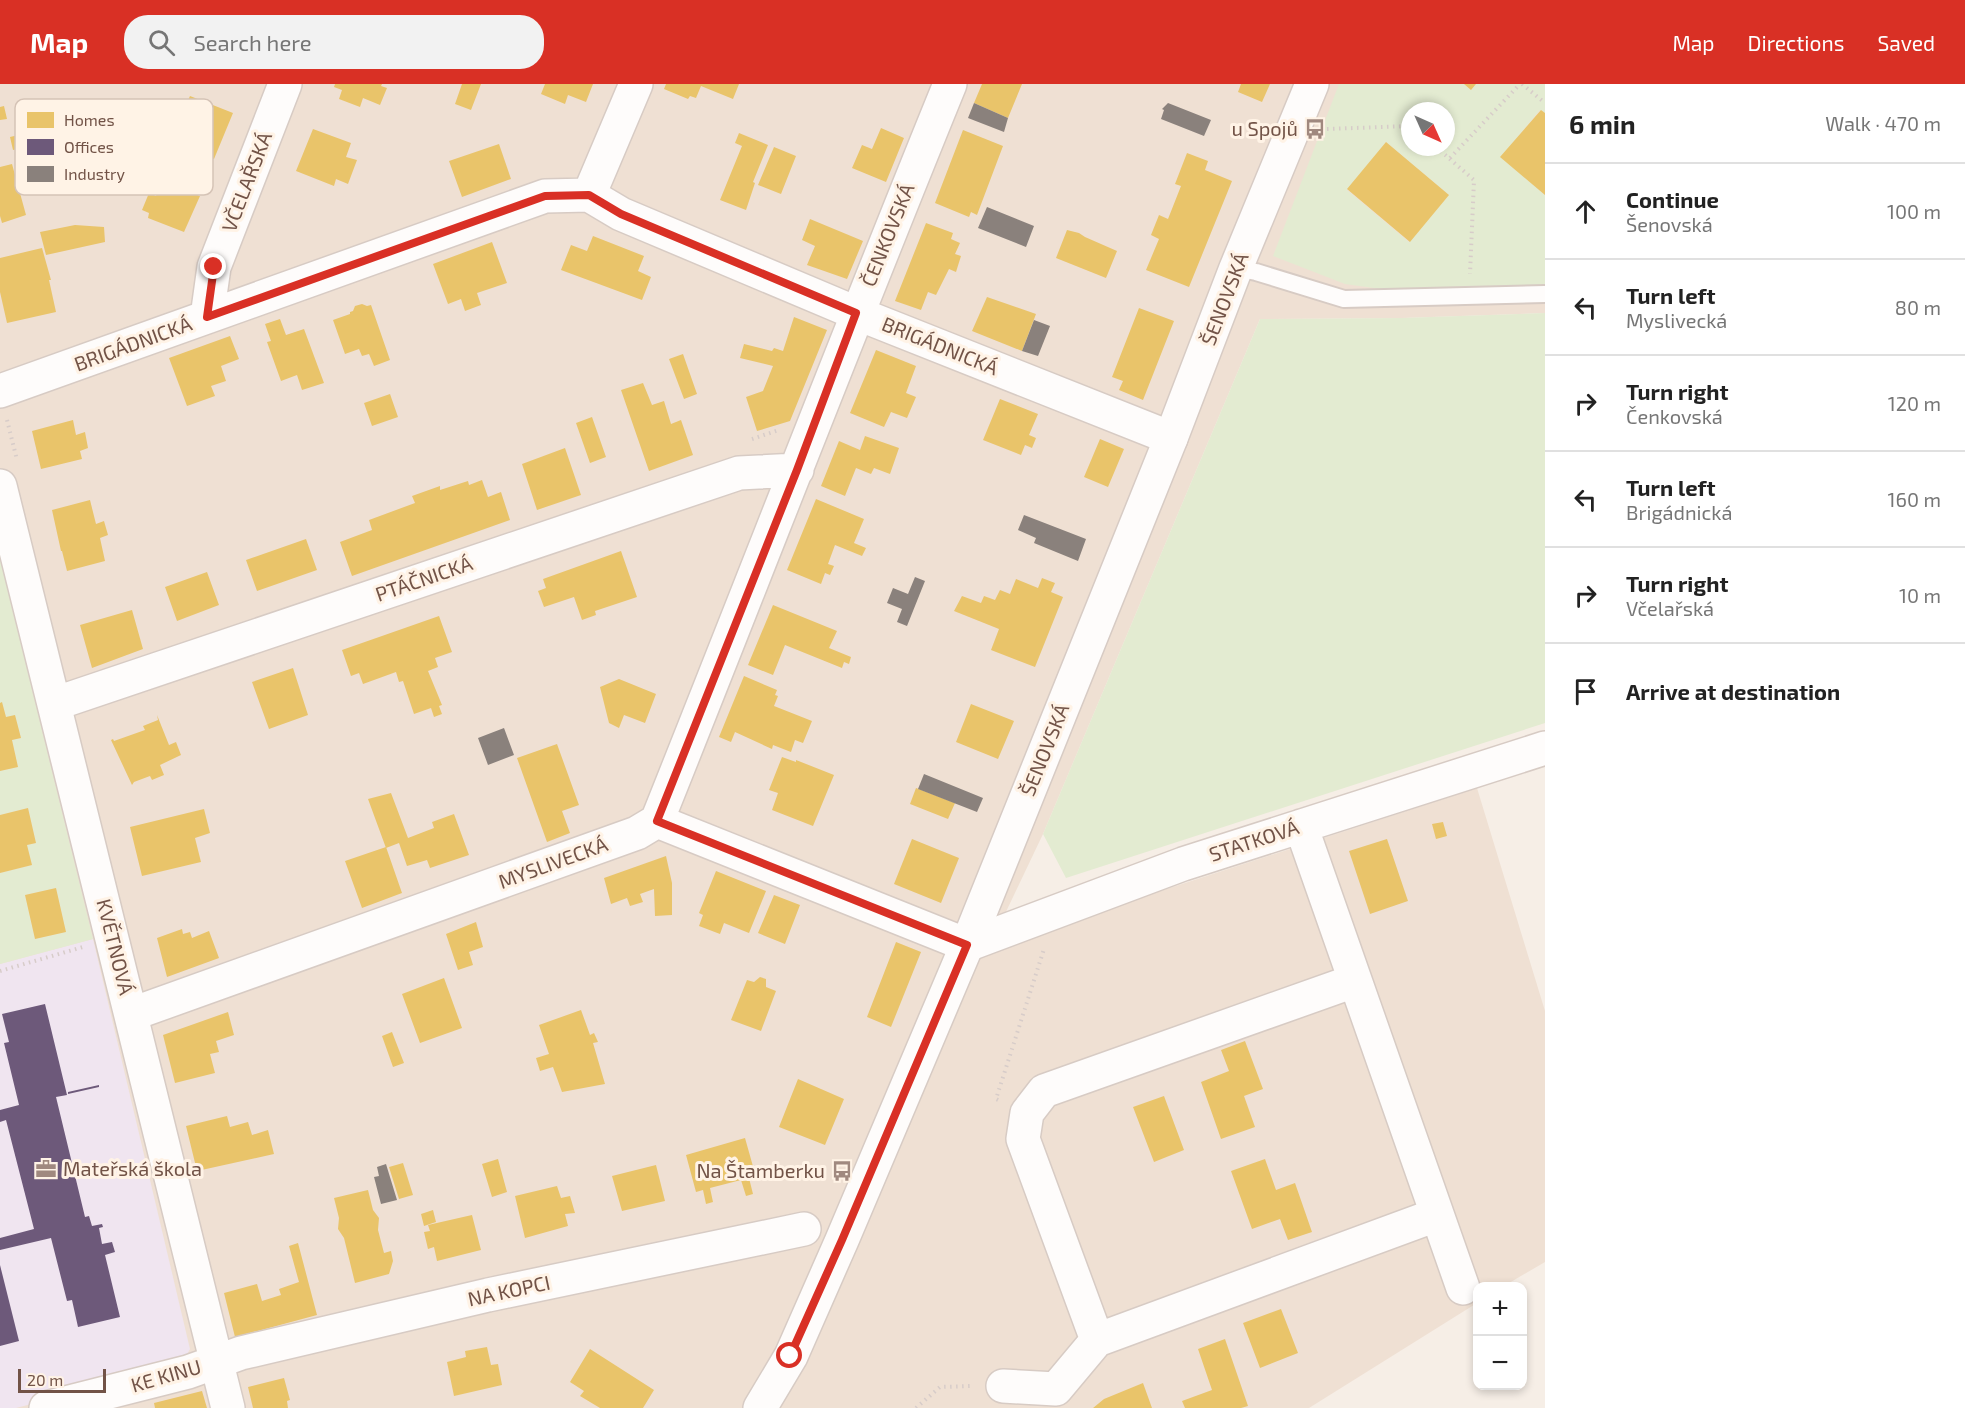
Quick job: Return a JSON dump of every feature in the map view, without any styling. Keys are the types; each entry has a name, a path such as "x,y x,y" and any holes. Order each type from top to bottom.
{"street":[{"name":"VČELAŘSKÁ","path":"207,317 214,267 285,84"},
{"path":"589,195 636,84"},
{"name":"ČENKOVSKÁ","path":"657,821 797,470 856,313 950,84"},
{"name":"ŠENOVSKÁ","path":"760,1408 790,1356 833,1261 967,945 1171,438 1236,268 1312,84"},
{"name":"BRIGÁDNICKÁ","path":"0,391 545,196 589,195 621,214 856,313 1171,438"},
{"name":"PTÁČNICKÁ","path":"54,704 739,473 797,470"},
{"name":"KVĚTNOVÁ","path":"0,486 228,1408"},
{"name":"STATKOVÁ","path":"967,945 1183,864 1545,748"},
{"path":"657,821 967,945"},
{"name":"MYSLIVECKÁ","path":"132,1014 636,833 657,821"},
{"path":"1301,826 1463,1287"},
{"path":"1097,1340 1023,1139 1027,1113 1044,1091 1354,981"},
{"path":"1003,1386 1056,1399 1097,1340 1436,1215"},
{"name":"NA KOPCI","path":"217,1361 488,1295 804,1229"},
{"name":"KE KINU","path":"46,1408 188,1372 217,1361"}],"lane":[{"path":"1236,268 1344,299 1545,294"}],"path":[{"path":"1450,158 1521,84 1545,103"},
{"path":"1327,129 1401,126"},
{"path":"1447,156 1474,180 1469,296"},
{"path":"747,441 781,429"},
{"path":"0,971 112,938"},
{"path":"1027,1113 996,1099 1043,953"},
{"path":"916,1408 940,1387 1003,1386"}],"shaded area":[{"path":"0,84 1545,84 1545,313 1402,318 1260,319 1043,834 985,956 1007,941 1477,788 1545,1011 1545,1262 1511,1282 1473,1282 1473,1306 1309,1408 0,1408"},
{"path":"93,939 190,1349 181,1365 16,1408 0,1408 0,964"}],"green space":[{"path":"1339,84 1464,84 1471,90 1476,84 1545,84 1545,113 1540,110 1501,157 1545,195 1545,286 1381,289 1345,284 1273,256","holes":["1401,102 1455,102 1455,156 1403,156 1449,195 1409,242 1347,190 1386,142 1401,155"]},
{"path":"1545,313 1545,723 1066,878 1043,834 1260,319 1402,318"},
{"path":"0,558 93,939 0,964 0,873 32,865 27,845 36,843 28,808 0,815 0,771 18,767 12,740 21,738 15,716 6,717 2,703 0,703","holes":["56,888 66,932 35,939 25,895"]}],"building: Homes":[{"path":"335,84 382,84 381,86 387,88 380,105 363,98 360,107 339,99 342,90 334,87"},
{"path":"462,84 481,84 471,110 455,104"},
{"path":"545,84 593,84 586,102 568,95 565,104 541,94"},
{"path":"666,84 739,84 733,99 701,86 696,98 690,96 688,99 664,89"},
{"path":"982,84 1022,84 1008,118 974,103"},
{"path":"1241,84 1270,84 1262,102 1238,92"},
{"path":"1464,84 1476,84 1471,90"},
{"path":"213,105 233,113 213,159"},
{"path":"4,106 7,119 0,120 0,107"},
{"path":"1541,110 1545,113 1545,195 1500,157"},
{"path":"881,128 904,138 886,182 852,168 862,145 872,149"},
{"path":"313,129 351,143 346,157 357,160 348,184 336,179 334,186 296,171"},
{"path":"963,130 1003,146 977,215 971,212 969,217 935,203"},
{"path":"739,133 768,145 753,182 755,183 746,210 720,200 742,146 735,143"},
{"path":"15,136 15,150 13,150 10,137"},
{"path":"1386,142 1449,195 1410,242 1347,189"},
{"path":"499,144 511,179 462,197 449,161"},
{"path":"774,147 796,156 781,194 758,185"},
{"path":"1187,153 1208,161 1205,170 1232,181 1189,287 1146,270 1159,239 1151,235 1159,215 1168,219 1181,186 1175,184"},
{"path":"12,164 15,175 15,195 21,195 26,215 2,223 0,216 0,167"},
{"path":"148,195 200,196 184,232 148,218 149,213 142,210"},
{"path":"810,219 863,241 847,279 807,265 815,246 802,240"},
{"path":"926,223 953,233 951,239 960,243 955,254 961,256 956,272 949,269 936,295 928,292 921,310 895,301"},
{"path":"75,225 104,227 105,242 46,255 40,232"},
{"path":"1067,230 1079,233 1117,251 1106,278 1056,258"},
{"path":"593,236 644,256 638,271 651,277 642,300 561,270 571,245 587,251"},
{"path":"492,242 507,283 477,293 481,305 465,311 461,299 448,304 433,264"},
{"path":"42,248 51,280 49,280 56,312 7,323 0,292 0,258"},
{"path":"987,297 1036,314 1022,351 972,331"},
{"path":"371,305 390,360 374,366 369,354 362,356 359,349 345,354 333,320 350,314 355,306"},
{"path":"1139,308 1174,321 1143,400 1119,390 1123,381 1112,377"},
{"path":"794,317 827,330 790,421 757,431 746,397 763,391 773,366 740,358 744,344 772,351 774,348 783,351"},
{"path":"280,319 286,335 304,329 324,383 302,390 297,375 281,381 267,342 271,341 265,324"},
{"path":"230,336 239,359 221,366 226,381 211,386 215,396 187,406 169,358"},
{"path":"876,350 916,366 906,393 916,397 907,418 891,412 884,427 850,413"},
{"path":"683,354 697,394 684,399 669,359"},
{"path":"643,383 652,405 664,401 671,424 681,420 693,455 649,471 621,390"},
{"path":"390,394 398,417 372,426 364,403"},
{"path":"1000,399 1038,414 1029,435 1036,438 1032,448 1025,445 1021,455 983,440"},
{"path":"592,417 606,457 590,463 576,423"},
{"path":"73,420 76,435 85,432 88,448 80,451 82,459 41,469 32,431"},
{"path":"865,436 899,448 890,474 874,468 871,474 856,468 845,496 821,486 839,441 860,450"},
{"path":"1100,439 1124,449 1108,487 1084,477"},
{"path":"565,448 581,495 537,510 522,464"},
{"path":"482,480 488,497 501,492 510,520 352,576 340,542 372,530 369,520 415,503 412,496 440,486 440,490 468,481 469,485"},
{"path":"816,499 864,519 854,543 866,548 862,556 835,545 828,564 834,566 830,575 825,573 821,584 787,570"},
{"path":"90,500 96,524 104,521 108,535 100,538 105,561 67,571 52,510"},
{"path":"306,539 317,570 257,591 246,560"},
{"path":"621,551 637,597 595,611 596,615 582,620 574,597 544,607 538,591 546,588 543,579"},
{"path":"207,572 219,605 177,621 165,587"},
{"path":"1042,578 1055,583 1051,592 1063,597 1035,667 991,650 999,629 954,611 962,596 981,603 984,596 995,600 1000,590 1010,594 1016,579 1038,588"},
{"path":"773,605 837,631 829,648 851,657 849,664 844,662 842,668 785,645 773,675 748,665"},
{"path":"132,610 143,649 92,668 80,625"},
{"path":"439,616 452,652 435,658 438,667 428,671 442,705 439,706 442,714 434,717 431,708 414,714 403,681 399,682 396,672 363,684 359,673 351,676 342,650"},
{"path":"293,668 308,715 269,729 252,682"},
{"path":"744,676 777,690 775,695 778,696 774,706 812,721 803,743 795,740 791,752 773,745 772,749 735,732 731,742 719,737"},
{"path":"619,679 656,694 645,723 624,715 619,728 609,723 600,687"},
{"path":"2,702 6,717 15,715 21,738 12,740 18,767 0,771 0,703"},
{"path":"971,704 1014,721 998,759 956,742"},
{"path":"157,715 169,745 176,742 181,755 160,765 164,775 152,780 150,776 132,785 111,740 114,741 145,730 143,726 158,720"},
{"path":"557,744 579,805 562,811 570,833 547,842 517,758"},
{"path":"782,757 834,775 813,826 772,810 778,793 769,790"},
{"path":"916,788 955,803 948,819 910,804"},
{"path":"391,793 408,838 434,828 432,822 454,814 469,855 430,868 427,860 407,866 399,843 386,848 368,799"},
{"path":"28,808 36,843 27,845 32,865 0,873 0,815"},
{"path":"204,809 210,833 195,838 201,862 142,876 130,827"},
{"path":"1443,822 1447,836 1436,839 1432,824"},
{"path":"912,839 959,858 941,903 894,884"},
{"path":"1387,839 1408,901 1370,914 1349,851"},
{"path":"386,847 402,893 362,908 345,861"},
{"path":"666,856 672,883 672,915 655,916 654,889 640,894 643,902 630,906 627,898 611,904 604,878"},
{"path":"716,871 766,891 749,933 724,923 720,934 699,926 703,915 699,913"},
{"path":"56,888 66,932 35,939 25,895"},
{"path":"774,895 800,905 785,944 758,933"},
{"path":"476,922 483,947 469,952 473,965 458,970 446,934"},
{"path":"182,929 183,934 190,932 192,938 209,931 219,958 167,977 157,938"},
{"path":"896,942 921,952 891,1027 867,1017"},
{"path":"760,977 766,979 766,987 776,991 761,1031 731,1020 747,980 754,982"},
{"path":"444,978 462,1028 420,1043 402,994"},
{"path":"581,1010 590,1035 594,1033 598,1042 593,1043 605,1084 562,1092 553,1067 540,1071 536,1058 549,1054 539,1025"},
{"path":"228,1012 234,1035 216,1041 219,1052 210,1054 215,1073 175,1083 163,1035"},
{"path":"392,1032 404,1063 393,1067 382,1036"},
{"path":"1245,1041 1263,1089 1244,1096 1255,1127 1221,1139 1201,1082 1229,1071 1221,1050"},
{"path":"798,1079 844,1099 825,1145 779,1127"},
{"path":"1164,1096 1184,1150 1154,1162 1133,1107"},
{"path":"227,1116 230,1127 248,1122 252,1135 268,1130 274,1154 197,1171 186,1126"},
{"path":"745,1138 756,1177 749,1178 753,1194 746,1196 741,1180 710,1188 713,1202 706,1204 703,1190 696,1192 686,1155"},
{"path":"498,1159 507,1192 492,1197 482,1164"},
{"path":"1265,1159 1276,1190 1295,1183 1312,1232 1288,1240 1280,1219 1252,1229 1231,1171"},
{"path":"403,1163 413,1195 399,1199 389,1167"},
{"path":"656,1165 665,1201 622,1211 612,1176"},
{"path":"557,1186 561,1198 570,1196 575,1213 565,1214 568,1226 525,1238 515,1196"},
{"path":"368,1190 373,1210 379,1218 378,1230 384,1253 391,1251 393,1261 389,1274 355,1283 344,1238 338,1229 339,1218 334,1198"},
{"path":"433,1210 436,1222 424,1226 421,1214"},
{"path":"472,1215 481,1250 437,1261 434,1247 428,1249 424,1232 430,1231 428,1225"},
{"path":"298,1243 317,1315 235,1337 224,1293 257,1284 262,1301 281,1295 279,1289 299,1282 289,1246"},
{"path":"1281,1309 1298,1353 1260,1368 1243,1323"},
{"path":"1225,1339 1248,1406 1185,1408 1182,1401 1212,1390 1198,1349"},
{"path":"487,1347 491,1365 498,1364 502,1385 454,1396 447,1362 466,1357 465,1351"},
{"path":"590,1349 654,1390 643,1408 600,1408 580,1396 584,1391 570,1382"},
{"path":"284,1378 290,1400 287,1401 288,1408 253,1408 248,1387"},
{"path":"1143,1383 1152,1408 1093,1408 1104,1399"},
{"path":"202,1391 207,1408 155,1408 154,1403"}],"building: Offices":[{"name":"Mateřská škola","path":"45,1004 67,1095 56,1097 85,1217 89,1216 92,1226 102,1224 103,1227 99,1228 102,1244 112,1242 115,1252 105,1255 120,1317 78,1327 72,1300 67,1301 51,1238 0,1250 0,1238 34,1229 6,1120 0,1122 0,1110 19,1105 4,1043 9,1042 2,1014"},
{"path":"99,1085 99,1087 68,1094 68,1092"},
{"path":"0,1265 19,1341 0,1346"}],"building: Industry":[{"path":"974,103 1008,118 1004,132 968,118"},
{"path":"1168,103 1211,120 1204,136 1161,119 1164,110 1162,109"},
{"path":"987,207 1034,226 1026,247 978,228"},
{"path":"1034,320 1050,326 1038,356 1022,351"},
{"path":"1024,515 1086,539 1078,561 1034,543 1036,538 1018,530"},
{"path":"915,577 925,581 907,626 897,622 902,609 887,603 893,588 908,594"},
{"path":"504,728 514,755 488,765 478,738"},
{"path":"924,774 983,798 977,812 918,789"},
{"path":"386,1164 397,1200 381,1204 374,1177 379,1176 377,1167"}],"place":[{"name":"u Spojů","path":"1315,129"},
{"name":"Mateřská škola","path":"46,1169"},
{"name":"Na Štamberku","path":"842,1171"}],"route":[{"path":"214,267 207,317 545,196 589,195 621,214 856,313 797,470 657,821 967,945 842,1240 790,1356"}]}
